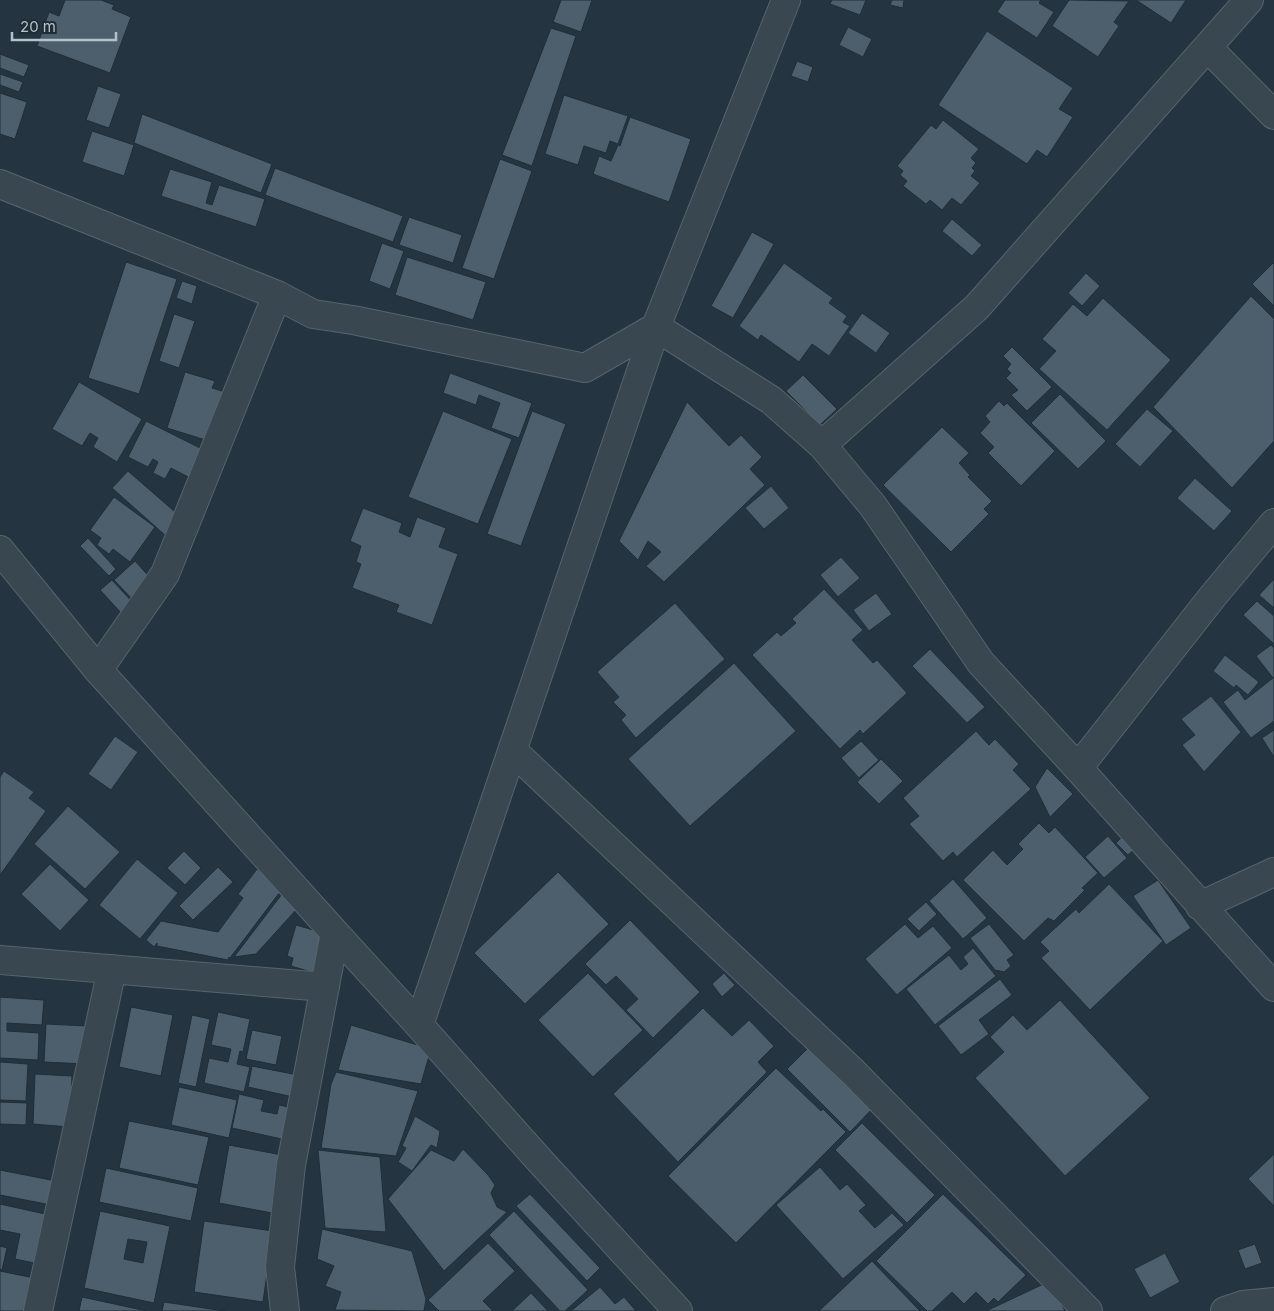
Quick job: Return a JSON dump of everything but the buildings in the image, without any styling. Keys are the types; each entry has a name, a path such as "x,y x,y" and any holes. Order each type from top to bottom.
{"street":[{"path":"420,1024 656,327 786,0"},
{"path":"822,445 977,307 1249,0"},
{"path":"1208,48 1274,115"},
{"path":"0,184 277,296 313,314 353,320 585,368 656,327"},
{"path":"98,670 165,574 277,296"},
{"path":"656,327 771,400 822,445 873,506 981,663 1078,768 1274,988"},
{"path":"1078,768 1213,596 1274,523"},
{"path":"0,550 98,670 335,933 420,1024 541,1162 678,1311"},
{"path":"513,751 853,1072 1088,1311"},
{"path":"1200,906 1274,872"},
{"path":"285,1311 280,1267 291,1166 335,933"},
{"path":"0,960 324,987"},
{"path":"38,1311 112,969"},
{"path":"1225,1311 1243,1305 1274,1302"}]}
